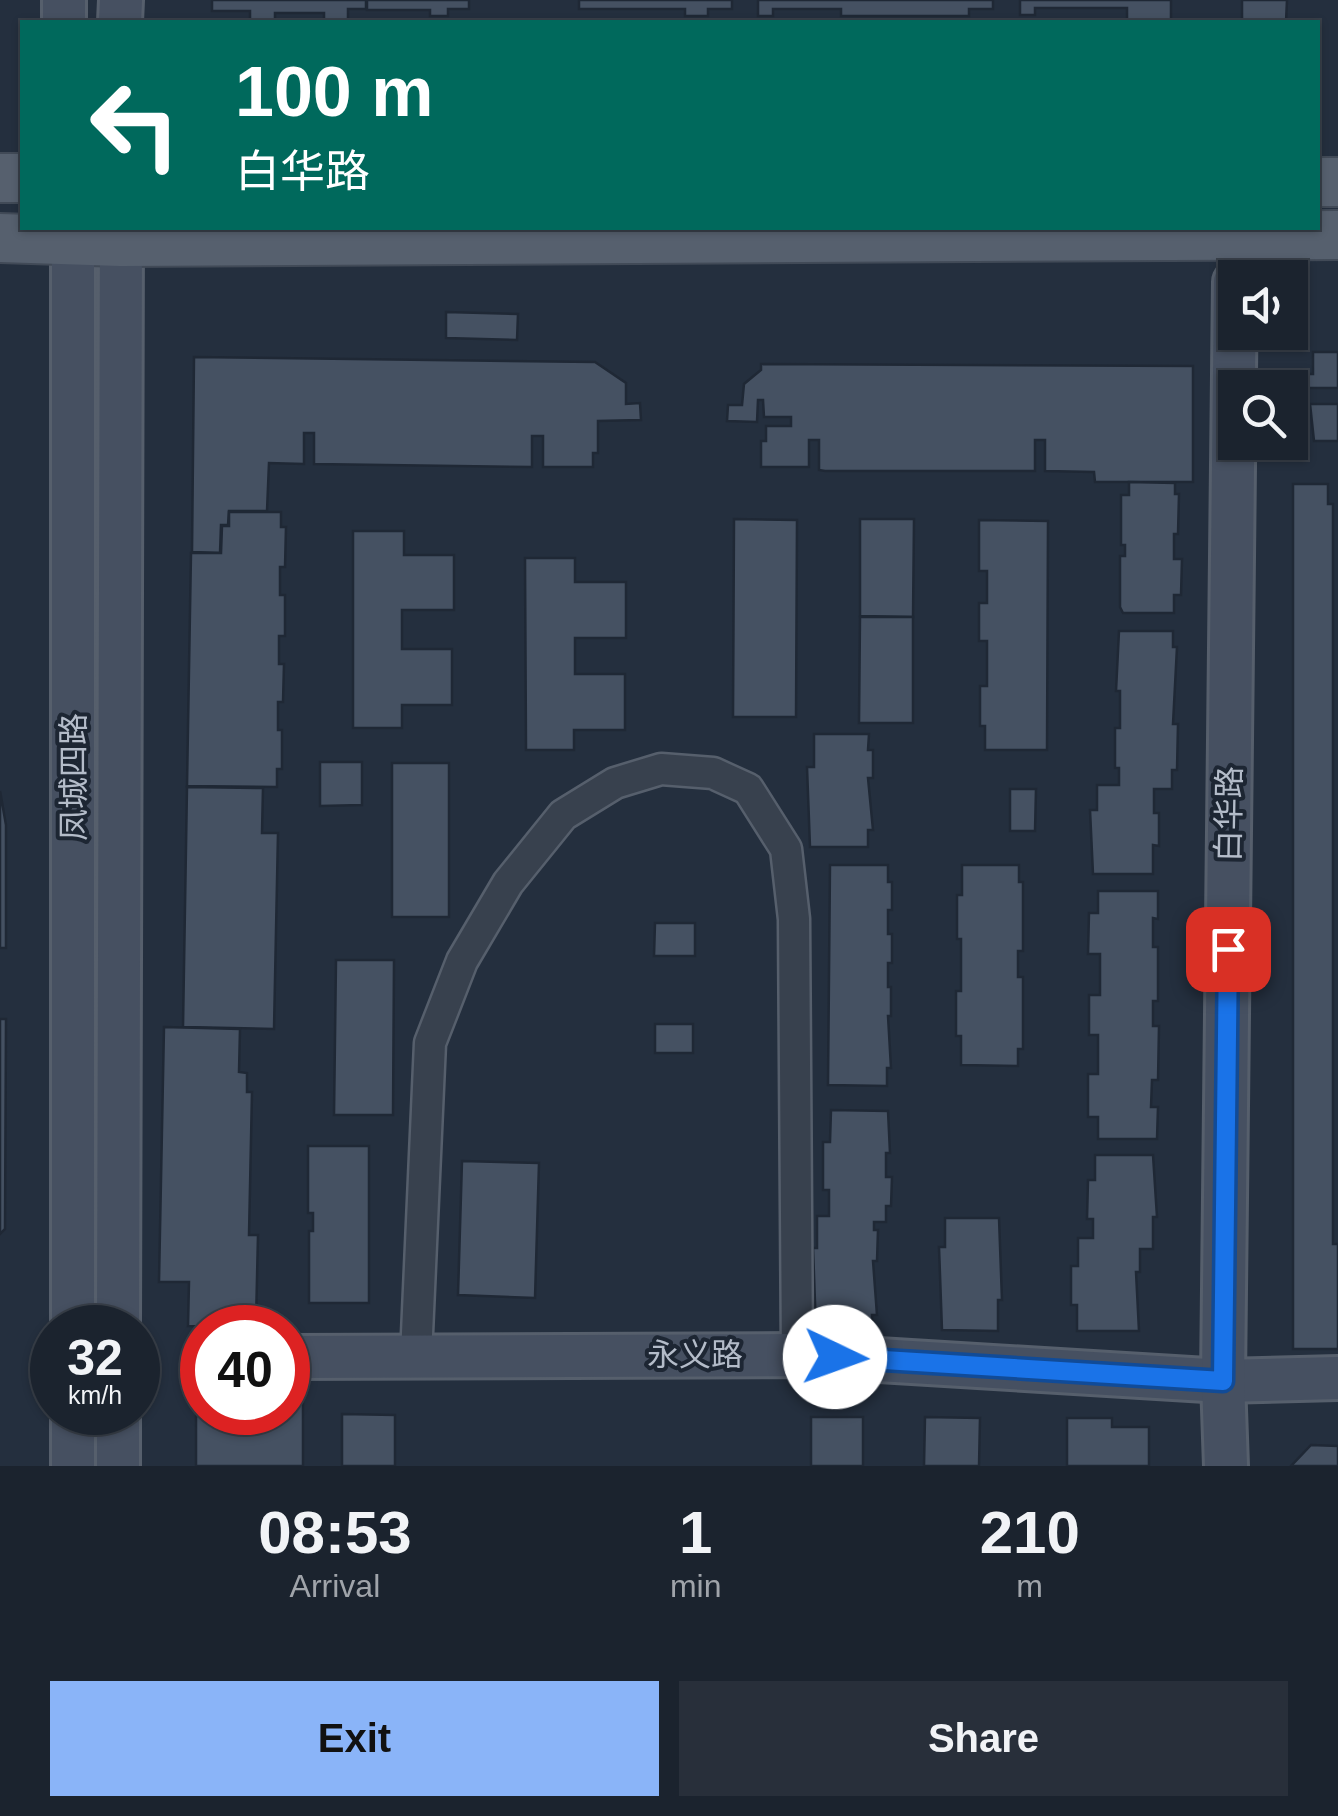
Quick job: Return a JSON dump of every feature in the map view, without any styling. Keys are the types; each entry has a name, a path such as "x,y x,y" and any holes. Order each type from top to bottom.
{"main road":[{"path":"0,238 98,234 1235,256 1338,235"}],"street":[{"name":"凤城四路","path":"74,1305 98,234"},
{"name":"凤城四路","path":"98,234 118,1305"},
{"name":"白华路","path":"1226,1466 1223,1381 1235,256"},
{"path":"416,1356 430,1043 462,961 508,883 563,815 615,783 661,769 713,773 748,789 786,849 794,919 796,1355"},
{"name":"永义路","path":"310,1357 796,1355 1223,1381 1338,1378"},
{"path":"73,1435 73,1466"},
{"path":"118,1435 118,1466"}],"building":[{"path":"212,0 366,0 366,9 348,9 348,20 324,20 324,13 275,13 275,20 250,20 250,11 212,11"},
{"path":"367,0 469,0 469,9 448,9 448,16 430,16 430,10 367,10"},
{"path":"579,0 732,0 732,9 708,9 708,16 685,16 685,9 579,9"},
{"path":"758,0 993,0 993,9 969,9 969,16 841,16 841,9 773,9 773,16 758,16"},
{"path":"1020,0 1171,0 1171,20 1127,20 1127,8 1035,8 1035,15 1020,15"},
{"path":"1242,0 1287,0 1286,20 1242,20"},
{"path":"446,312 518,314 517,340 446,338"},
{"path":"1313,352 1338,352 1338,388 1308,388 1308,374 1313,374"},
{"path":"194,357 595,362 626,383 626,404 640,403 641,420 598,421 598,453 593,453 593,467 543,467 543,436 532,436 532,467 314,464 314,433 304,433 304,464 269,463 267,511 229,511 228,525 221,525 220,553 192,552"},
{"path":"761,364 1193,366 1193,482 1095,482 1094,472 1045,471 1045,440 1035,440 1035,471 825,471 819,470 819,440 809,440 809,467 761,467 761,441 766,441 766,426 791,426 791,417 764,417 763,400 758,400 757,422 727,421 728,405 742,405 744,384 761,370"},
{"path":"1310,404 1338,404 1338,441 1314,441"},
{"path":"1129,482 1175,483 1175,494 1179,494 1174,559 1182,559 1181,595 1174,595 1174,613 1123,613 1120,607 1120,556 1125,556 1125,545 1121,545 1121,495 1129,495"},
{"path":"1293,484 1328,484 1328,504 1333,504 1333,1244 1338,1244 1338,1349 1293,1349"},
{"path":"229,512 281,512 281,527 286,527 285,567 280,567 285,636 279,636 279,664 284,664 283,702 278,702 282,769 277,769 277,787 187,786 191,553 221,553 222,526 229,526"},
{"path":"734,519 797,520 796,717 733,717"},
{"path":"860,519 914,519 913,617 860,616"},
{"path":"979,520 1048,521 1047,750 985,750 985,726 980,726 980,686 987,686 987,641 979,641 979,603 987,603 987,571 979,571"},
{"path":"353,531 404,531 404,555 454,555 454,610 402,610 402,649 452,649 452,705 402,705 402,728 353,728"},
{"path":"525,558 575,558 575,582 626,582 626,638 575,638 575,674 625,674 625,730 574,730 574,750 526,750"},
{"path":"860,617 913,617 913,723 859,723"},
{"path":"1119,631 1173,631 1173,647 1177,647 1173,724 1178,724 1177,770 1172,770 1172,789 1154,789 1159,846 1153,845 1153,874 1093,874 1090,810 1097,810 1097,785 1119,785 1115,728 1120,728 1120,691 1116,691"},
{"path":"814,734 869,734 868,750 873,750 873,778 868,778 873,830 868,830 868,847 810,847 807,767 814,767"},
{"path":"320,762 362,762 362,805 320,806"},
{"path":"392,763 449,763 449,917 392,917"},
{"path":"187,787 263,788 262,833 278,833 274,1029 183,1027"},
{"path":"1010,789 1036,789 1035,831 1010,831"},
{"path":"0,791 6,825 6,948 0,948"},
{"path":"830,865 888,865 888,882 892,882 888,934 892,934 892,963 888,963 891,1068 887,1068 887,1086 828,1085"},
{"path":"962,865 1019,865 1019,882 1023,882 1023,951 1018,951 1018,977 1023,977 1023,1049 1018,1049 1018,1066 961,1065 961,1036 956,1036 956,991 961,991 957,895 962,895"},
{"path":"1098,891 1158,891 1153,947 1158,947 1158,1001 1153,1001 1153,1026 1159,1026 1158,1080 1152,1080 1151,1107 1158,1107 1157,1139 1098,1139 1098,1117 1088,1117 1088,1074 1098,1074 1098,1035 1089,1035 1089,995 1100,995 1100,954 1088,954 1089,913 1098,913"},
{"path":"655,923 695,923 695,956 654,956"},
{"path":"336,960 394,960 393,1115 334,1115"},
{"path":"0,1019 6,1019 5,1229 0,1234"},
{"path":"655,1024 693,1024 693,1053 655,1053"},
{"path":"164,1027 240,1029 239,1072 247,1073 247,1092 252,1092 249,1235 258,1235 256,1305 188,1305 189,1282 159,1282"},
{"path":"831,1110 888,1111 890,1153 886,1153 886,1177 892,1177 891,1206 886,1206 886,1222 874,1222 874,1230 878,1230 877,1261 873,1261 877,1315 872,1315 872,1330 816,1329 813,1248 817,1248 817,1216 829,1216 829,1190 823,1190 823,1142 830,1142"},
{"path":"308,1146 369,1146 369,1303 309,1303 309,1231 313,1231 313,1213 308,1213"},
{"path":"1095,1155 1153,1155 1157,1217 1153,1217 1153,1249 1140,1249 1140,1272 1136,1272 1139,1331 1077,1331 1077,1305 1071,1305 1071,1266 1078,1266 1078,1238 1093,1238 1093,1219 1087,1219 1088,1180 1095,1180"},
{"path":"462,1161 539,1163 535,1298 458,1295"},
{"path":"945,1218 999,1218 1002,1300 998,1300 998,1331 942,1330 939,1247 945,1247"},
{"path":"342,1414 395,1415 395,1466 342,1466"},
{"path":"811,1417 863,1417 863,1466 811,1466"},
{"path":"925,1417 980,1418 979,1466 924,1466"},
{"path":"1067,1418 1112,1418 1112,1427 1149,1427 1149,1466 1067,1466"},
{"path":"196,1435 303,1435 303,1466 196,1466"},
{"path":"1311,1445 1338,1446 1338,1466 1291,1466"}],"route":[{"path":"835,1357 1223,1381 1228,949"}]}
